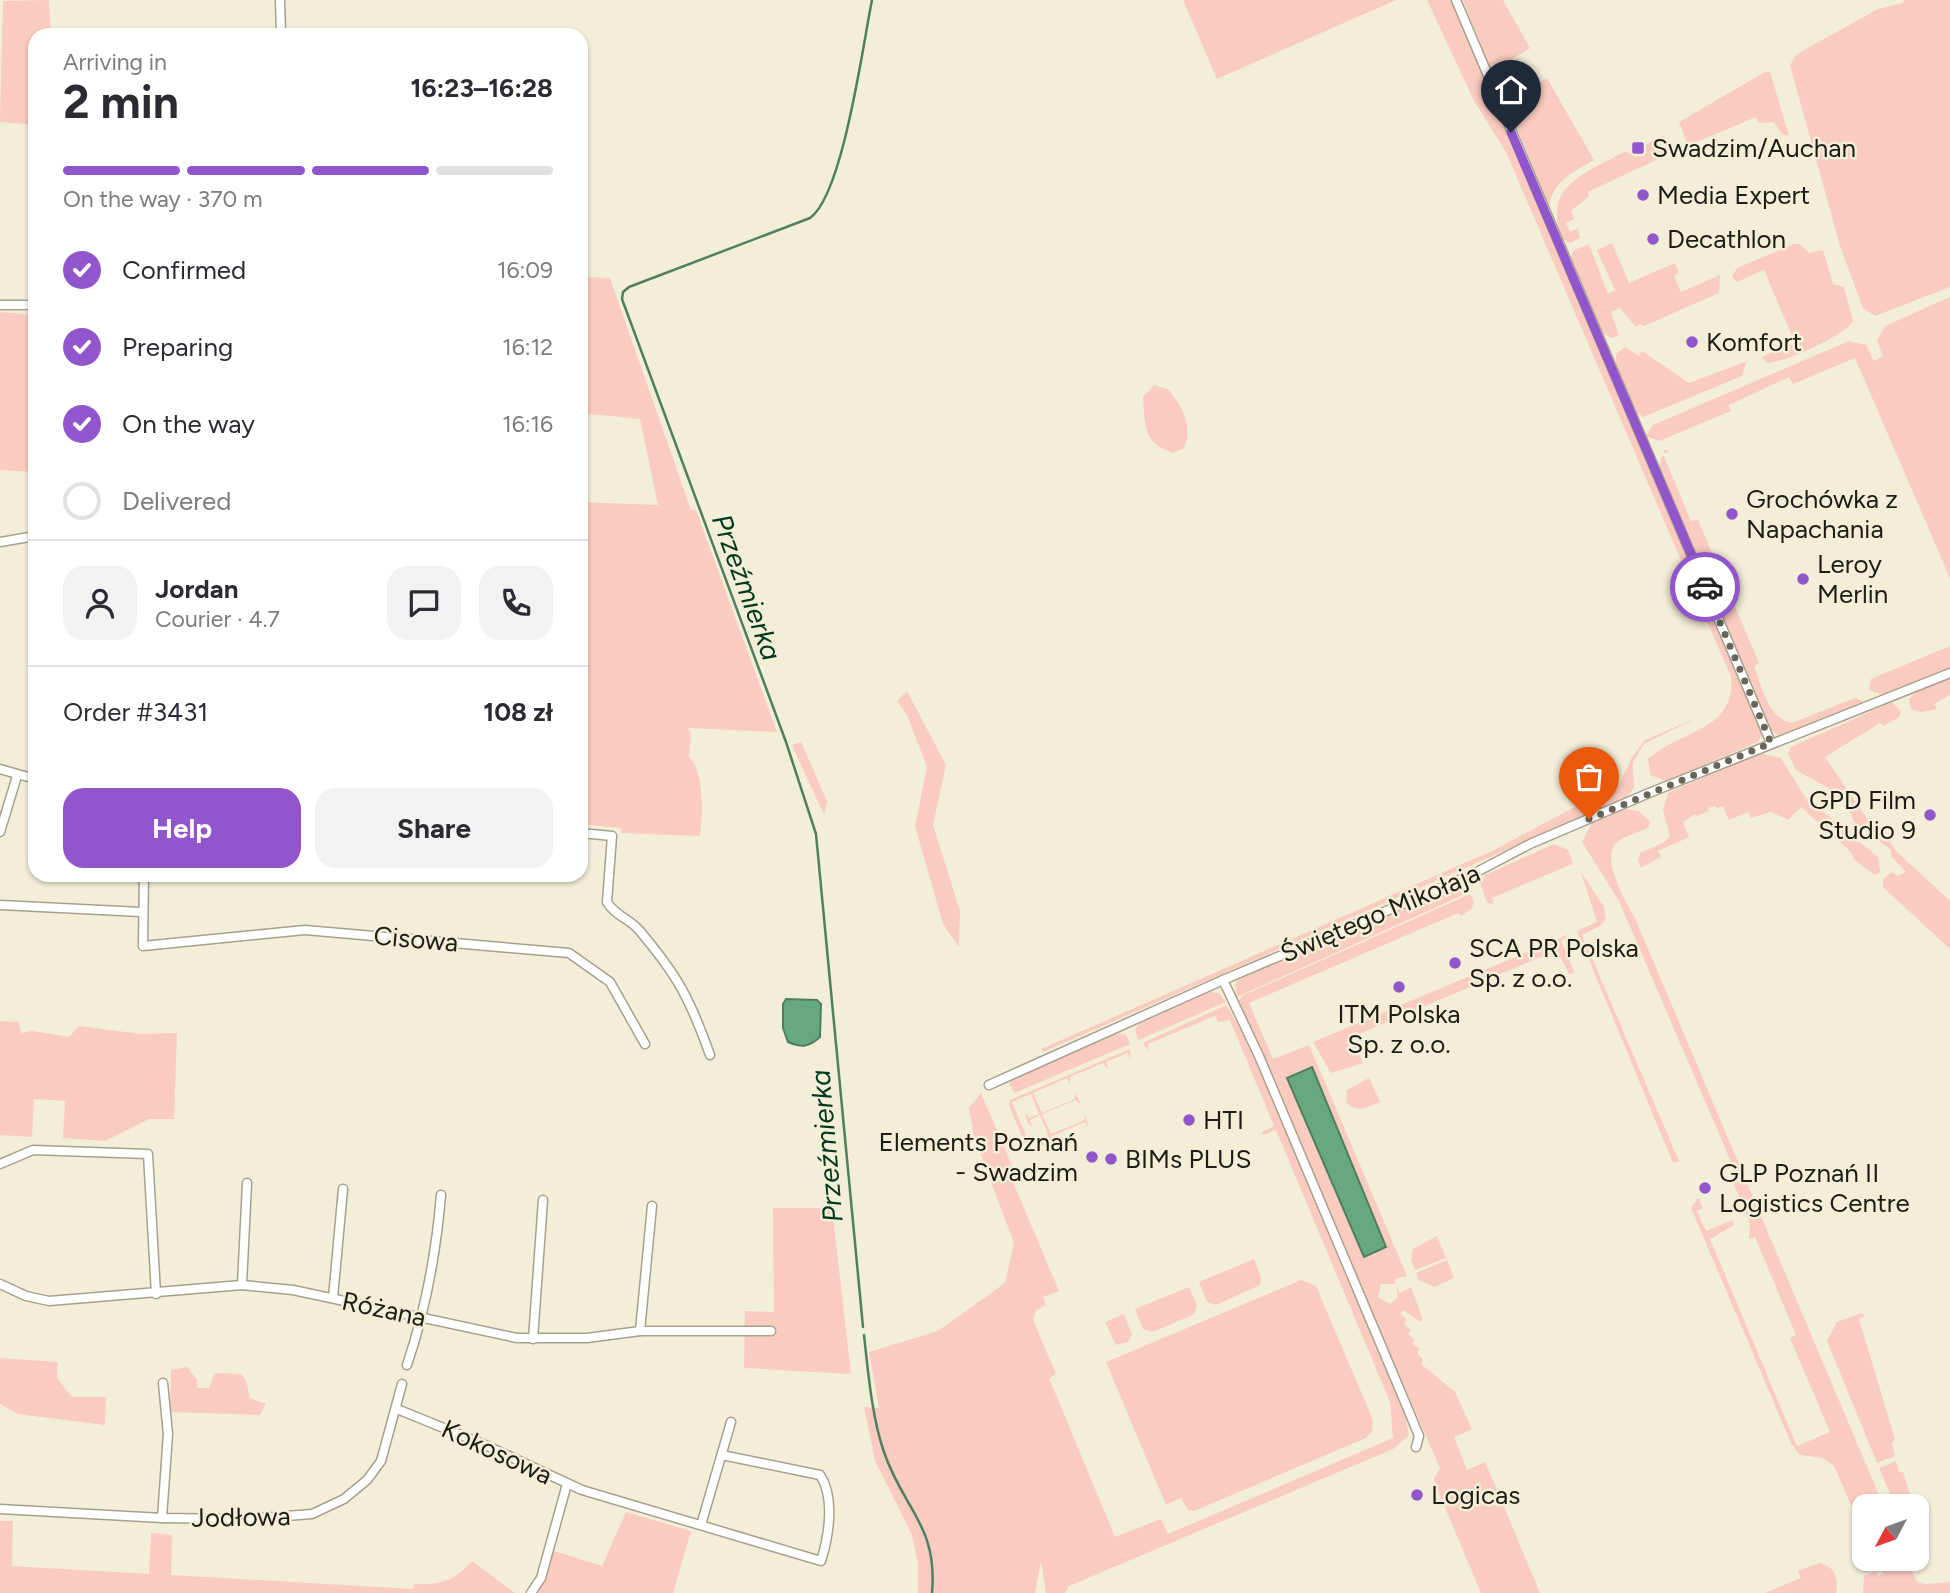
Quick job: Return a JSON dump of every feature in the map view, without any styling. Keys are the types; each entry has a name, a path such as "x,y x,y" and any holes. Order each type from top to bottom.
{"street":[{"path":"280,0 281,28"},
{"path":"1456,0 1771,743"},
{"path":"0,304 26,305"},
{"path":"0,542 28,537"},
{"name":"Świętego Mikołaja","path":"989,1085 1223,980 1471,875 1601,814 1771,743 1787,741 1950,673"},
{"path":"0,769 28,777"},
{"path":"0,832 17,775"},
{"path":"588,834 612,836 607,902 610,908 635,924 674,971 693,1005 710,1055"},
{"path":"0,905 141,912 143,882"},
{"name":"Cisowa","path":"141,912 143,946 305,930 569,953 610,982 645,1044"},
{"path":"1223,980 1259,1056 1410,1414 1419,1436 1416,1447"},
{"path":"0,1164 33,1150 148,1154 156,1294"},
{"path":"242,1284 247,1184"},
{"path":"333,1298 343,1189"},
{"path":"407,1365 423,1317 436,1246 441,1195"},
{"path":"533,1339 542,1200"},
{"path":"640,1331 652,1206"},
{"name":"Różana","path":"0,1284 26,1296 49,1300 156,1294 242,1284 333,1298 533,1339 587,1338 640,1331 771,1331"},
{"path":"162,1518 167,1434 163,1383"},
{"name":"Jodłowa","path":"0,1509 162,1518 294,1518 329,1508 366,1480 381,1461 402,1384"},
{"name":"Kokosowa","path":"397,1409 482,1444 567,1484 541,1578 531,1593"},
{"path":"701,1525 732,1422"},
{"path":"567,1484 821,1562 825,1548 829,1497 820,1475 722,1455"}],"shaded area":[{"path":"49,0 51,28 28,28 28,124 0,122 3,1"},
{"path":"1183,0 1396,0 1217,79"},
{"path":"1427,0 1450,0 1762,735 1758,742 1666,781 1650,775 1648,759 1715,719 1724,709 1730,695 1731,677 1506,152 1474,101"},
{"path":"1463,0 1503,0 1530,48 1512,59 1524,81 1507,85 1493,76"},
{"path":"1904,0 1950,0 1950,287 1875,316 1863,308 1840,246 1790,65 1797,54 1878,9 1903,3"},
{"path":"1765,72 1770,72 1789,136 1782,134 1774,122 1759,123 1756,117 1692,144 1695,151 1690,152 1679,122"},
{"path":"1547,78 1594,160 1559,184 1549,207 1511,113 1520,94"},
{"path":"1663,135 1673,152 1588,192 1589,196 1571,211 1574,219 1566,223 1570,232 1578,228 1580,238 1570,243 1563,239 1558,221 1558,206 1563,193 1572,183 1597,166 1626,151 1629,154"},
{"path":"1612,243 1629,283 1675,263 1679,273 1674,276 1681,292 1720,275 1719,293 1644,326 1641,324 1636,327 1620,308 1611,312 1619,335 1612,338 1602,333 1570,259 1574,250 1589,244 1608,294 1615,290 1597,250"},
{"path":"1794,244 1800,244 1809,253 1823,250 1833,284 1844,287 1853,321 1839,334 1799,354 1766,363 1762,357 1795,343 1764,270 1737,282 1732,277 1737,268"},
{"path":"588,277 610,278 691,510 696,510 777,732 688,728 691,733 689,757 694,763 700,782 700,836 621,833 621,828 588,825 588,502 658,505 640,419 588,414"},
{"path":"1950,297 1950,578 1855,358 1793,384 1789,377 1729,405 1731,411 1659,441 1646,436 1653,425 1849,341 1866,345 1874,361 1883,356 1877,341 1885,326"},
{"path":"0,312 28,314 28,472 0,470"},
{"path":"1625,347 1639,356 1642,351 1689,383 1747,361 1742,376 1643,417 1636,412 1616,364 1616,354"},
{"path":"1154,385 1169,390 1187,425 1184,448 1173,453 1156,444 1148,432 1143,397"},
{"path":"1663,454 1691,521 1698,520 1759,663 1754,666 1763,692 1777,715 1792,723 1855,698 1863,701 1860,705 1787,736 1779,736 1770,729 1659,467"},
{"path":"1950,646 1950,668 1883,695 1869,690 1871,679"},
{"path":"1950,678 1950,695 1934,704 1937,709 1921,712 1911,709 1909,700 1914,693"},
{"path":"907,691 946,765 933,825 960,911 959,947 943,924 915,826 927,767 907,715 897,701"},
{"path":"1892,702 1901,711 1899,717 1884,726 1880,723 1825,757 1868,820 1874,825 1878,822 1895,850 1950,901 1950,949 1883,887 1883,880 1891,872 1898,876 1906,872 1891,856 1891,850 1855,823 1843,799 1835,792 1796,770 1788,753 1791,747"},
{"path":"1699,717 1644,744 1633,763 1634,788 1626,798 1043,1052 1041,1049 1494,850 1620,783 1632,757 1645,740"},
{"path":"801,742 827,801 824,815 792,745"},
{"path":"1759,753 1781,758 1805,797 1878,857 1880,872 1875,875 1853,859 1852,853 1801,807 1788,820 1771,812 1751,818 1748,812 1729,820 1723,806 1708,808 1709,811 1697,816 1695,814 1683,822 1689,837 1658,851 1661,857 1641,868 1638,861 1640,853 1663,843 1670,836 1663,810 1668,793"},
{"path":"1625,809 1639,811 1650,822 1649,827 1621,839 1614,845 1611,852 1613,872 1635,918 1879,1494 1852,1494 1852,1507 1834,1466 1823,1458 1800,1455 1791,1443 1691,1208 1698,1198 1703,1208 1697,1211 1706,1231 1732,1220 1734,1225 1710,1239 1797,1446 1830,1432 1790,1338 1796,1335 1755,1237 1749,1239 1750,1223 1733,1182 1738,1179 1723,1143 1619,901 1582,842 1592,823"},
{"path":"1554,844 1568,850 1574,866 1572,864 1492,898 1494,904 1487,903 1480,882 1485,875"},
{"path":"1581,872 1604,907 1606,919 1600,926 1582,935 1679,1161 1673,1163 1577,931 1597,922"},
{"path":"1460,884 1468,885 1472,891 1235,998 1236,982 1244,977"},
{"path":"1471,895 1474,902 1472,908 1461,916 1458,913 1249,1003 1273,1059 1309,1045 1407,1276 1395,1279 1395,1284 1381,1284 1378,1297 1390,1304 1398,1298 1396,1286 1400,1293 1411,1287 1423,1320 1419,1321 1403,1310 1400,1314 1407,1320 1404,1324 1411,1330 1408,1334 1415,1340 1413,1344 1420,1349 1417,1354 1423,1359 1421,1364 1455,1392 1472,1429 1454,1437 1467,1470 1485,1462 1501,1499 1497,1501 1492,1489 1484,1492 1489,1507 1502,1502 1540,1593 1481,1593 1435,1484 1434,1478 1440,1468 1237,1002 1244,995"},
{"path":"1570,934 1561,941 1574,972 1569,974 1557,950 1352,1037 1363,1063 1331,1073 1313,1042"},
{"path":"1208,992 1219,993 1226,1002 1138,1040 1135,1029 1139,1024"},
{"path":"786,999 817,1000 821,1004 820,1037 812,1043 801,1046 788,1042 783,1028 783,1004"},
{"path":"1224,1006 1228,1007 1249,1046 1405,1416 1409,1435 1393,1449 1069,1586 1065,1593 1046,1593 1041,1561 1035,1593 918,1593 918,1564 912,1535 875,1461 864,1407 879,1408 869,1352 938,1331 1005,1283 1014,1243 974,1136 969,1108 981,1093 1013,1168 1010,1175 1059,1291 1043,1297 1046,1305 1036,1310 1033,1320 1056,1374 1049,1378 1115,1537 1161,1519 1168,1534 1393,1438 1390,1402 1276,1130 1263,1135 1262,1132 1274,1126 1230,1020 1218,1022 1215,1016 1148,1044 1148,1051 1143,1043"},
{"path":"0,1021 19,1022 21,1033 32,1031 69,1037 79,1026 141,1034 177,1033 174,1119 149,1119 105,1141 63,1138 65,1101 34,1099 32,1137 0,1135"},
{"path":"1118,1033 1126,1035 1130,1044 1014,1093 1009,1083 1012,1080"},
{"path":"1130,1049 1131,1059 1127,1053 1106,1062 1108,1069 1103,1063 1070,1077 1070,1084 1067,1078 1033,1093 1042,1113 1075,1099 1075,1092 1081,1105 1076,1100 1042,1114 1051,1134 1085,1120 1084,1113 1089,1127 1085,1122 1052,1136 1053,1142 1038,1147 1035,1134 1039,1139 1048,1135 1040,1115 1030,1120 1032,1126 1028,1124 1025,1113 1029,1118 1039,1114 1031,1094 1012,1102 1029,1142 1025,1144 1009,1105 1010,1100"},
{"path":"1312,1067 1386,1247 1364,1257 1287,1078"},
{"path":"1369,1078 1380,1102 1362,1108 1350,1106 1346,1102 1347,1090"},
{"path":"773,1208 832,1208 851,1374 744,1368 745,1311 774,1312"},
{"path":"1437,1236 1446,1258 1415,1270 1411,1260 1413,1249"},
{"path":"1254,1259 1261,1277 1260,1285 1216,1305 1207,1302 1199,1282"},
{"path":"1447,1260 1454,1278 1434,1287 1419,1280 1416,1273"},
{"path":"1301,1280 1316,1286 1373,1420 1372,1431 1366,1438 1194,1511 1188,1510 1181,1498 1166,1505 1106,1362"},
{"path":"1189,1287 1197,1306 1193,1315 1152,1332 1143,1329 1135,1309"},
{"path":"1862,1313 1865,1316 1859,1319 1895,1439 1892,1444 1895,1456 1877,1463 1827,1341 1837,1322"},
{"path":"1124,1314 1132,1335 1128,1342 1116,1345 1105,1322"},
{"path":"0,1358 58,1362 57,1378 72,1397 106,1397 105,1425 18,1414 0,1404"},
{"path":"187,1367 197,1380 197,1388 209,1388 215,1373 241,1374 246,1380 250,1398 266,1404 260,1415 170,1412 171,1370"},
{"path":"1896,1461 1899,1472 1903,1472 1910,1494 1890,1494 1879,1468"},
{"path":"626,1512 691,1531 673,1593 536,1593 545,1579 554,1551 602,1566"},
{"path":"0,1521 13,1521 12,1566 149,1574 151,1533 172,1535 171,1575 413,1589 414,1584 432,1584 453,1577 472,1561 515,1593 0,1593"},
{"path":"1819,1563 1829,1567 1835,1574 1836,1593 1765,1593 1801,1578 1798,1571"},
{"path":"1874,1572 1878,1576 1883,1573 1912,1572 1917,1582 1925,1584 1950,1582 1950,1593 1863,1593 1864,1576"}],"waterway":[{"name":"Przeźmierka","path":"863,1327 816,834 786,742 622,299 623,292 629,287 810,218 822,204 842,151 872,0"},
{"name":"Przeźmierka","path":"864,1335 876,1424 892,1472 917,1518 930,1550 932,1593"}],"way so far":[{"path":"1589,819 1771,743 1705,587"}],"place":[{"name":"Swadzim/Auchan","path":"1638,148"},
{"name":"Media Expert","path":"1643,195"},
{"name":"Decathlon","path":"1653,239"},
{"name":"Komfort","path":"1692,342"},
{"name":"Grochówka z Napachania","path":"1732,514"},
{"name":"Leroy Merlin","path":"1803,579"},
{"name":"GPD Film Studio 9","path":"1930,815"},
{"name":"SCA PR Polska Sp. z o.o.","path":"1455,963"},
{"name":"ITM Polska Sp. z o.o.","path":"1399,987"},
{"name":"HTI","path":"1189,1120"},
{"name":"Elements Poznań - Swadzim","path":"1092,1157"},
{"name":"BIMs PLUS","path":"1111,1159"},
{"name":"GLP Poznań II Logistics Centre","path":"1705,1188"},
{"name":"Logicas","path":"1417,1495"}],"route":[{"path":"1511,132 1705,587"}]}
